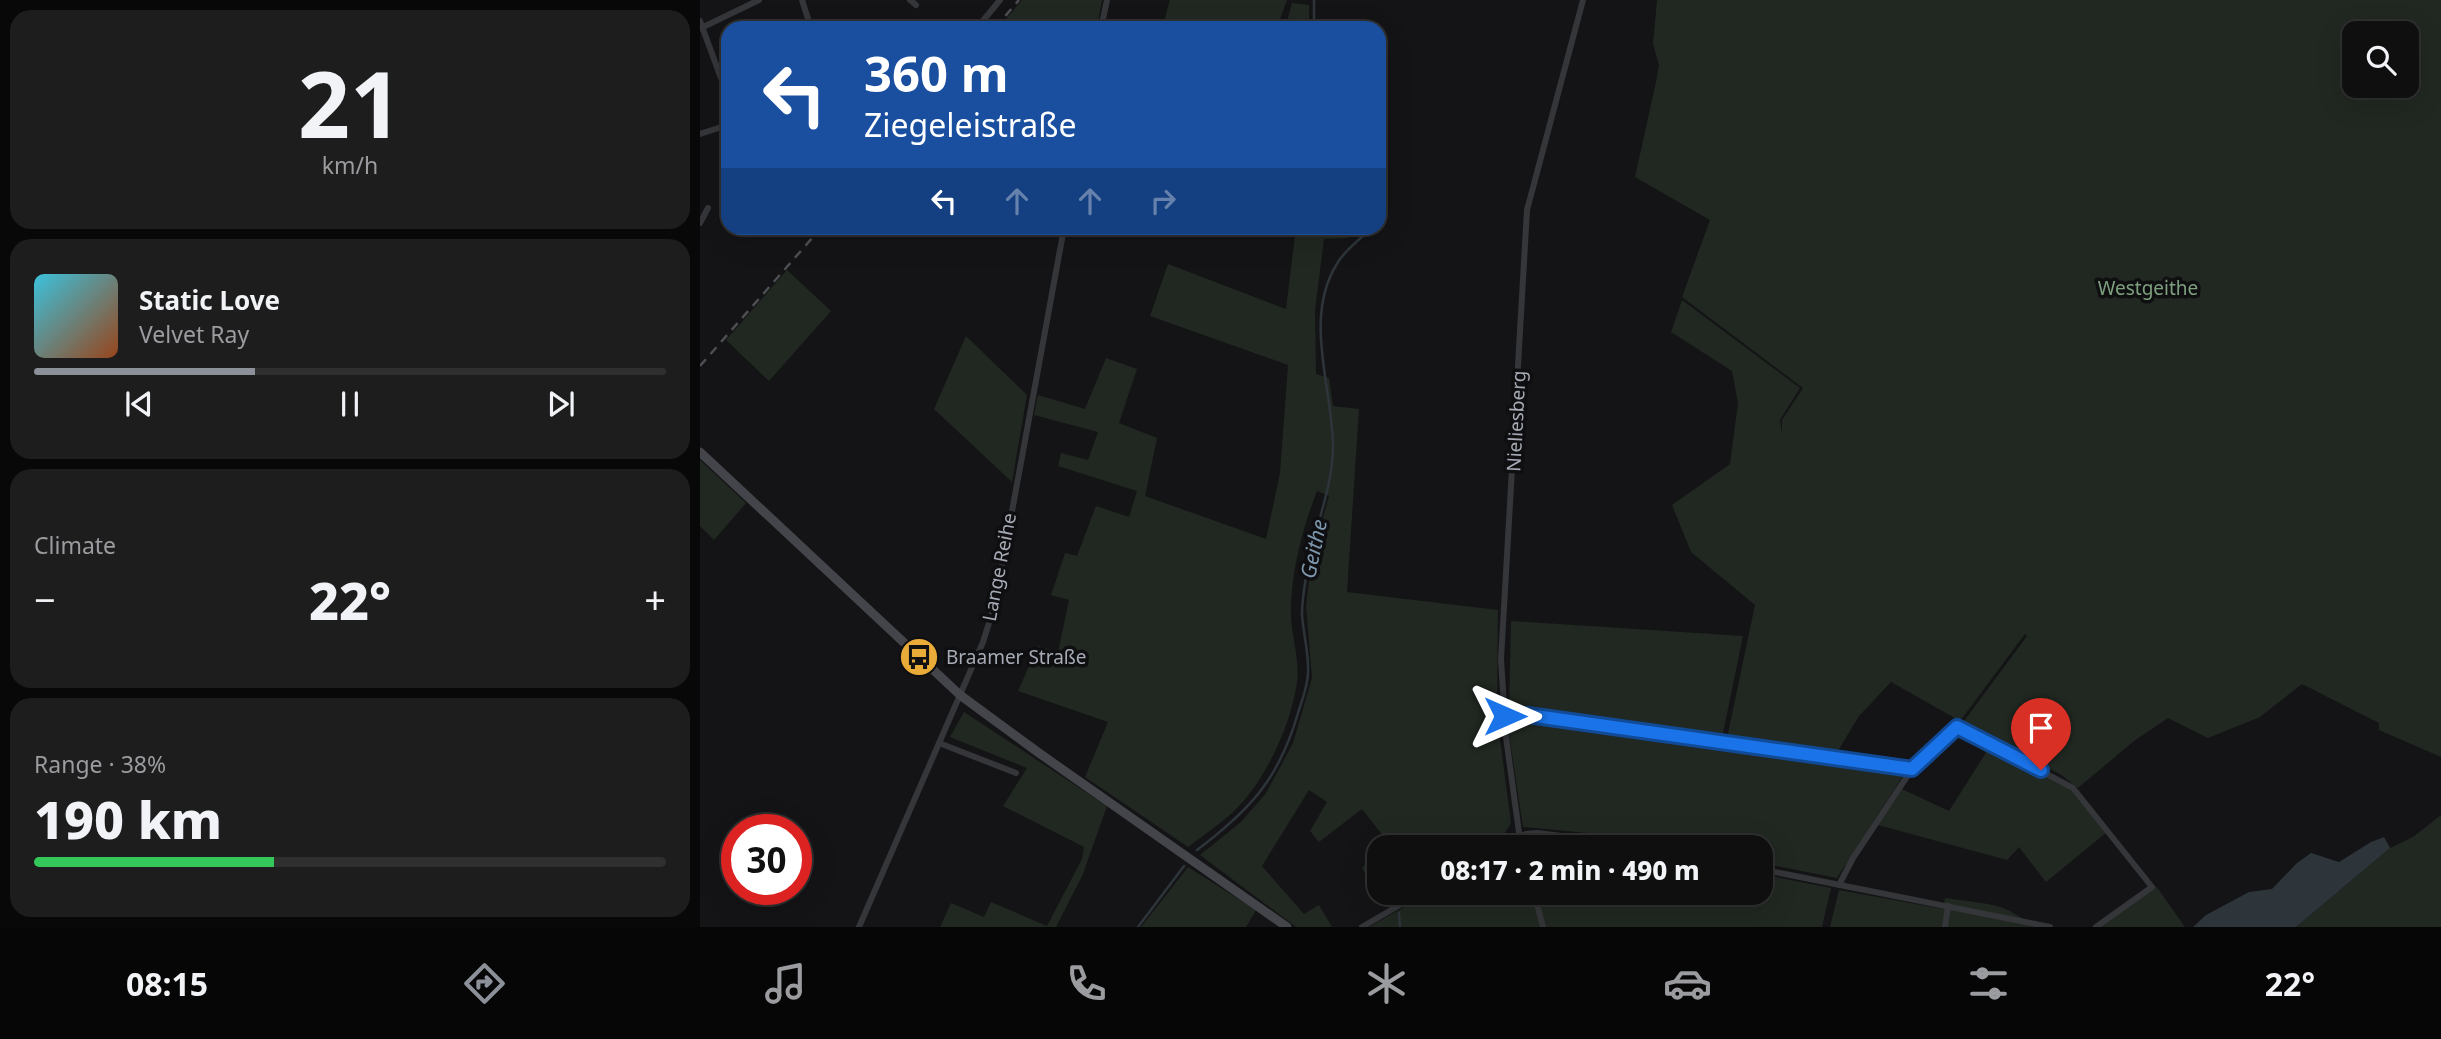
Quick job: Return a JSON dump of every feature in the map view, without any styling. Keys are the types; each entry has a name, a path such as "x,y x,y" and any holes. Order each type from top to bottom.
{"street":[{"path":"721,79 701,26 760,0"},
{"path":"802,0 809,21"},
{"path":"983,21 1000,0"},
{"path":"1102,21 1107,0"},
{"name":"Nieliesberg","path":"1518,835 1505,716 1502,659 1527,210 1583,0"},
{"path":"700,134 721,127"},
{"path":"700,223 708,208"},
{"name":"Lange Reihe","path":"859,927 983,642 995,604 1063,235"},
{"path":"700,452 960,695 1287,927"},
{"path":"1505,716 1528,715 1912,769"},
{"path":"1839,884 1912,769 1957,727 2073,788 2152,887 2096,927"},
{"path":"939,743 1016,773"},
{"path":"1528,835 1553,835"},
{"path":"1773,871 2050,927"},
{"path":"1362,927 1400,905"},
{"path":"1537,905 1543,927"},
{"path":"1945,927 1948,906"}],"green space":[{"path":"1022,0 1102,0 1098,21 1004,21"},
{"path":"1170,0 1287,0 1280,21 1164,21"},
{"name":"Westgeithe","path":"1657,0 2441,0 2441,757 2379,730 2379,723 2302,684 2260,717 2208,738 2168,718 2134,741 2078,788 2060,774 1961,725 2027,636 2025,634 1960,721 1891,682 1859,716 1836,754 1727,738 1755,605 1691,552 1672,505 1730,464 1738,403 1732,371 1671,332 1682,300 1800,388 1780,420 1782,435 1782,420 1803,388 1682,297 1710,220 1635,177 1659,65 1653,44"},
{"path":"1292,3 1309,5 1309,21 1287,21"},
{"path":"1295,235 1350,235 1347,238 1324,239 1315,310 1316,374 1329,378 1333,406 1359,409 1347,592 1498,610 1497,716 1511,823 1504,835 1382,835 1362,809 1319,842 1310,831 1327,802 1309,790 1262,866 1304,914 1319,905 1332,927 1296,927 1200,855 1241,822 1266,793 1293,743 1312,678 1306,606 1312,557 1329,496 1317,491 1306,521 1295,569 1291,617 1298,674 1294,699 1282,735 1265,771 1243,802 1188,847 1085,777 1108,722 1018,691 1038,646 1058,652 1069,600 1051,595 1065,553 1077,556 1096,506 1129,517 1137,491 1058,466 1061,453 1088,460 1098,432 1034,415 1038,395 1085,409 1106,358 1137,369 1119,423 1157,438 1145,496 1266,539 1280,473 1288,365 1150,316 1168,264 1286,309"},
{"path":"787,270 831,311 769,381 726,340"},
{"path":"966,336 1027,395 1012,482 934,409"},
{"path":"700,460 746,503 714,540 700,526"},
{"path":"1511,621 1743,636 1722,738 1509,709"},
{"path":"964,712 1107,806 1083,874 1056,927 940,927 951,903 984,917 991,902 1047,926 1082,859 1084,847 1003,806 1027,768 950,737"},
{"path":"1522,718 1906,771 1837,878 1773,865 1773,835 1609,835 1523,827 1509,734 1510,724"},
{"path":"1989,748 2074,791 2107,832 2046,882 2019,847 2007,860 1878,825 1902,789 1949,811"},
{"path":"2441,815 2441,927 2296,927 2390,848 2413,837"},
{"path":"1367,863 1367,876 1362,868"},
{"path":"1188,867 1256,910 1246,927 1141,927"},
{"path":"1773,876 1831,888 1822,927 1369,927 1408,905 1773,905"},
{"path":"2156,886 2185,927 2100,927"},
{"path":"1839,890 1943,909 1945,898 1989,904 2039,927 1830,927"}],"shaded area":[{"path":"2384,837 2390,848 2296,927 2193,927 2206,915 2249,892 2272,889 2297,863 2311,853 2339,862"}],"waterway":[{"name":"Geithe","path":"1314,0 1314,21"},
{"name":"Geithe","path":"1197,850 1232,821 1272,775 1282,757 1304,693 1308,665 1302,614 1303,596 1329,481 1333,448 1322,353 1322,306 1327,284 1338,262 1364,235"},
{"name":"Geithe","path":"1138,927 1184,866"},
{"path":"1399,913 1400,927"}],"railway":[{"path":"1001,21 1019,0"},
{"path":"700,366 815,235"}],"place":[{"name":"Braamer Straße","path":"919,657"}],"route":[{"path":"1505,716 1528,715 1912,769 1957,727 2041,770"}]}
